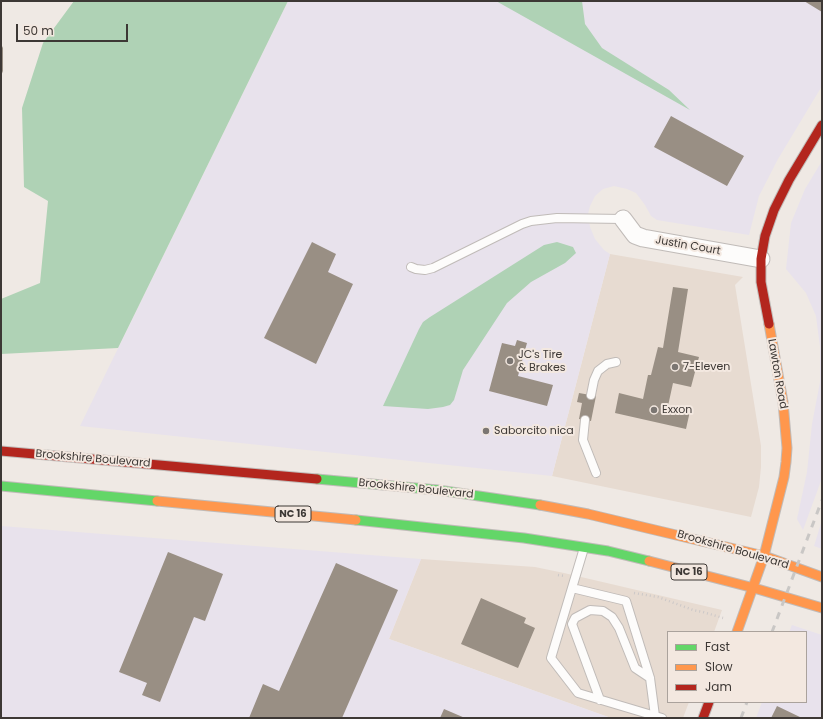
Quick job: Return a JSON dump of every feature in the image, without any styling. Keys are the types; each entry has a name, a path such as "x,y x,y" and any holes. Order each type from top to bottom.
{"main road":[{"name":"Lawton Road","path":"737,631 754,588 764,556 784,477 786,448 783,402 761,282 761,259 765,236 774,210 788,180 822,125"},
{"name":"Brookshire Boulevard","path":"1,451 438,490 516,501 603,517 764,556 822,577"},
{"name":"NC 16","path":"1,486 344,518 524,538 608,551 754,588 822,608"},
{"path":"703,718 709,703"}],"street":[{"name":"Justin Court","path":"623,219 635,235 643,238 761,259"}],"lane":[{"path":"411,267 425,270 433,268 531,221 557,218 623,219"},
{"path":"591,395 594,380 598,371 607,364 616,362"},
{"path":"585,420 583,440 596,472"},
{"path":"572,588 626,601 650,678 659,717 578,692 551,658 572,588 575,578 585,548"},
{"path":"600,700 572,624 576,618 590,610 603,611 612,617 619,628 635,668 650,678"}],"path":[{"path":"558,575 575,578"},
{"path":"633,592 658,597 692,610 740,623"}],"shaded area":[{"path":"288,1 822,1 822,86 778,159 759,196 749,235 657,220 651,216 636,193 627,189 614,186 603,189 595,196 588,214 590,227 595,239 604,250 610,254 552,476 80,426"},
{"path":"822,161 822,478 803,530 797,519 807,472 812,424 820,382 820,347 816,316 806,293 786,269 791,223 805,189"},
{"path":"610,254 743,277 735,285 761,446 759,487 751,517 552,476"},
{"path":"822,520 822,549 814,546"},
{"path":"1,526 421,559 389,639 611,718 1,718"},
{"path":"421,559 535,567 722,610 714,631 667,631 667,703 689,703 683,718 611,718 389,639"},
{"path":"792,625 822,635 822,718 756,718 762,703 807,703 807,631 789,631"}],"green space":[{"path":"74,1 288,1 118,348 1,354 1,299 40,283 48,201 24,187 22,108 43,43"},
{"path":"496,1 582,1 585,24 602,48 669,90 690,110"},
{"path":"557,242 573,247 576,253 565,263 531,282 507,303 463,370 454,400 450,405 428,409 383,406 423,322 544,245"}],"building":[{"path":"804,1 822,1 822,12"},
{"path":"1,44 3,48 3,71 1,76"},
{"path":"671,116 744,156 727,186 654,147"},
{"path":"312,242 336,254 328,272 353,284 316,364 264,338"},
{"path":"673,287 688,289 678,352 699,357 691,387 673,383 668,406 690,411 686,429 615,413 619,393 643,399 648,375 651,375 658,347 663,348"},
{"name":"JC's Tire & Brakes","path":"517,340 527,343 518,376 553,385 547,406 489,391 502,343 515,346"},
{"path":"579,393 596,396 591,421 579,419 582,403 577,402"},
{"path":"168,552 223,574 205,621 194,617 160,702 142,695 147,683 119,672"},
{"path":"336,563 398,590 342,718 249,718 263,684 279,691"},
{"path":"481,598 526,618 524,623 535,628 518,668 461,644"},
{"path":"777,706 802,718 771,718"},
{"path":"444,709 465,718 440,718"}],"railway":[{"path":"772,631 822,500"},
{"path":"741,718 747,703"}],"traffic: fast":[{"path":"317,479 438,490 540,505"},
{"path":"1,486 157,501"},
{"path":"356,520 524,538 608,551 649,561"}],"traffic: slow":[{"path":"737,631 764,556 784,477 786,462 787,448 783,402 769,324"},
{"path":"157,501 356,520"},
{"path":"540,505 588,514 764,556 822,577"},
{"path":"649,561 754,588 822,608"}],"traffic: jam":[{"path":"769,324 761,282 761,259 765,236 774,210 789,180 822,125"},
{"path":"1,451 317,479"},
{"path":"703,718 709,703"}],"place":[{"name":"JC's Tire & Brakes","path":"510,361"},
{"name":"7-Eleven","path":"675,367"},
{"name":"Exxon","path":"654,410"},
{"name":"Saborcito nica","path":"486,431"}]}
